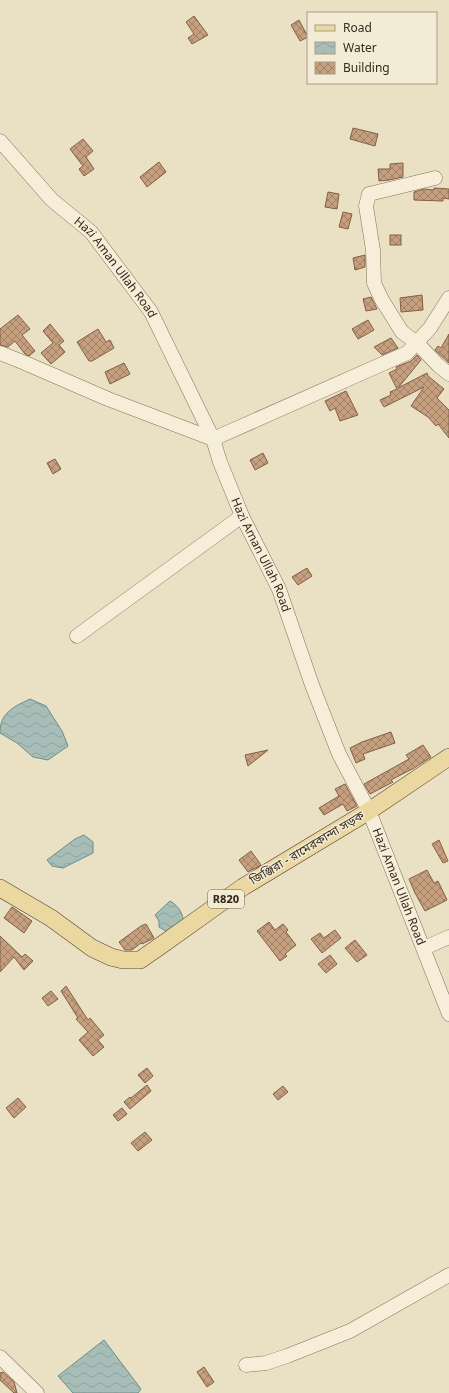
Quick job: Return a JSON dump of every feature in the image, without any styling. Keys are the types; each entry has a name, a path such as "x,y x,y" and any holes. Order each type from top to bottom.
{"main road":[{"name":"জিঞ্জিরা - রামেরকান্দা সড়ক","path":"0,888 50,918 92,948 111,957 123,960 140,960 242,887 369,811 449,757"}],"street":[{"name":"Hazi Aman Ullah Road","path":"0,141 52,200 91,232 151,312 213,439 220,462 242,516 279,589 312,685 339,754 369,811 449,1014"},
{"path":"435,178 369,194 366,206 373,250 374,282 382,300 402,332 417,343 449,374"},
{"path":"0,353 108,399 213,439 408,353 430,328 449,298"},
{"path":"77,636 242,516"},
{"path":"424,948 449,937"},
{"path":"246,1365 266,1363 350,1331 449,1275"},
{"path":"0,1357 37,1393"}],"water":[{"path":"30,699 46,706 62,731 68,746 48,760 33,757 17,743 0,733 2,720 5,716 13,708"},
{"path":"84,835 93,842 93,853 63,868 52,866 47,860 75,839"},
{"path":"170,901 180,911 183,917 184,925 174,934 159,927 159,921 155,915"},
{"path":"104,1340 141,1389 138,1393 73,1393 58,1376"}],"building":[{"path":"194,16 208,35 192,44 188,38 194,34 186,22"},
{"path":"299,20 307,38 300,41 291,25"},
{"path":"353,128 378,134 375,146 350,139"},
{"path":"83,139 93,151 86,157 94,169 84,176 79,169 83,166 70,149"},
{"path":"159,162 166,172 147,187 140,177"},
{"path":"403,163 403,177 379,181 378,169 390,169 390,164"},
{"path":"434,188 449,189 449,199 443,198 443,201 414,200 414,192 424,189 434,190"},
{"path":"328,192 339,194 337,209 325,207"},
{"path":"343,212 352,214 348,229 339,227"},
{"path":"390,235 401,235 401,245 390,245"},
{"path":"365,255 365,267 355,270 353,258"},
{"path":"422,295 423,310 401,312 400,298"},
{"path":"371,297 377,309 366,311 363,299"},
{"path":"18,315 30,329 22,335 35,351 29,356 25,354 15,341 8,347 0,345 0,329"},
{"path":"368,320 374,330 358,339 352,329"},
{"path":"50,324 64,341 59,345 65,352 51,364 41,353 53,343 43,331"},
{"path":"98,329 106,342 110,340 114,348 92,361 89,361 77,342"},
{"path":"449,334 449,363 435,350 438,346 441,348"},
{"path":"391,338 398,348 382,355 374,347"},
{"path":"417,355 421,360 398,388 427,373 428,376 444,389 437,398 449,410 449,438 438,424 436,426 428,417 411,406 424,387 384,407 380,400 391,395 390,392 397,389 389,373 397,369 396,367 411,361"},
{"path":"124,363 130,374 110,384 105,372"},
{"path":"346,391 358,415 340,421 335,408 330,411 325,401"},
{"path":"263,453 268,463 255,470 250,460"},
{"path":"55,459 61,469 53,474 47,463"},
{"path":"307,568 312,576 298,585 292,577"},
{"path":"391,732 395,743 363,754 365,759 356,763 350,748 362,742"},
{"path":"423,745 431,757 391,780 393,782 370,794 364,784 409,759 406,755"},
{"path":"268,750 248,766 245,755"},
{"path":"345,784 357,806 347,811 343,804 324,815 319,808 339,796 335,789"},
{"path":"439,840 448,861 443,863 432,844"},
{"path":"251,851 261,865 248,872 239,860"},
{"path":"427,870 434,883 438,881 447,900 425,911 409,879"},
{"path":"12,907 32,921 24,933 4,918"},
{"path":"269,922 275,930 283,924 288,930 286,932 296,945 285,954 287,956 280,961 257,931"},
{"path":"146,924 154,938 142,944 141,943 132,950 125,950 119,942"},
{"path":"335,930 341,938 322,953 311,939 320,933 324,938"},
{"path":"0,936 22,957 25,954 33,961 24,970 14,957 0,972"},
{"path":"355,940 367,955 357,962 345,948"},
{"path":"330,955 337,964 326,973 318,964"},
{"path":"66,986 88,1020 90,1018 104,1035 98,1040 104,1047 93,1056 79,1040 88,1032 76,1019 78,1018 61,991"},
{"path":"51,991 58,999 48,1006 42,998"},
{"path":"147,1068 153,1076 145,1083 138,1075"},
{"path":"147,1085 151,1091 130,1109 124,1102"},
{"path":"283,1086 288,1092 278,1100 273,1094"},
{"path":"18,1098 26,1107 14,1118 6,1108"},
{"path":"122,1108 127,1114 118,1121 113,1115"},
{"path":"145,1132 152,1140 138,1151 131,1143"},
{"path":"204,1367 214,1382 207,1387 197,1372"},
{"path":"3,1372 14,1382 17,1393 14,1393 0,1380 0,1373"}]}
